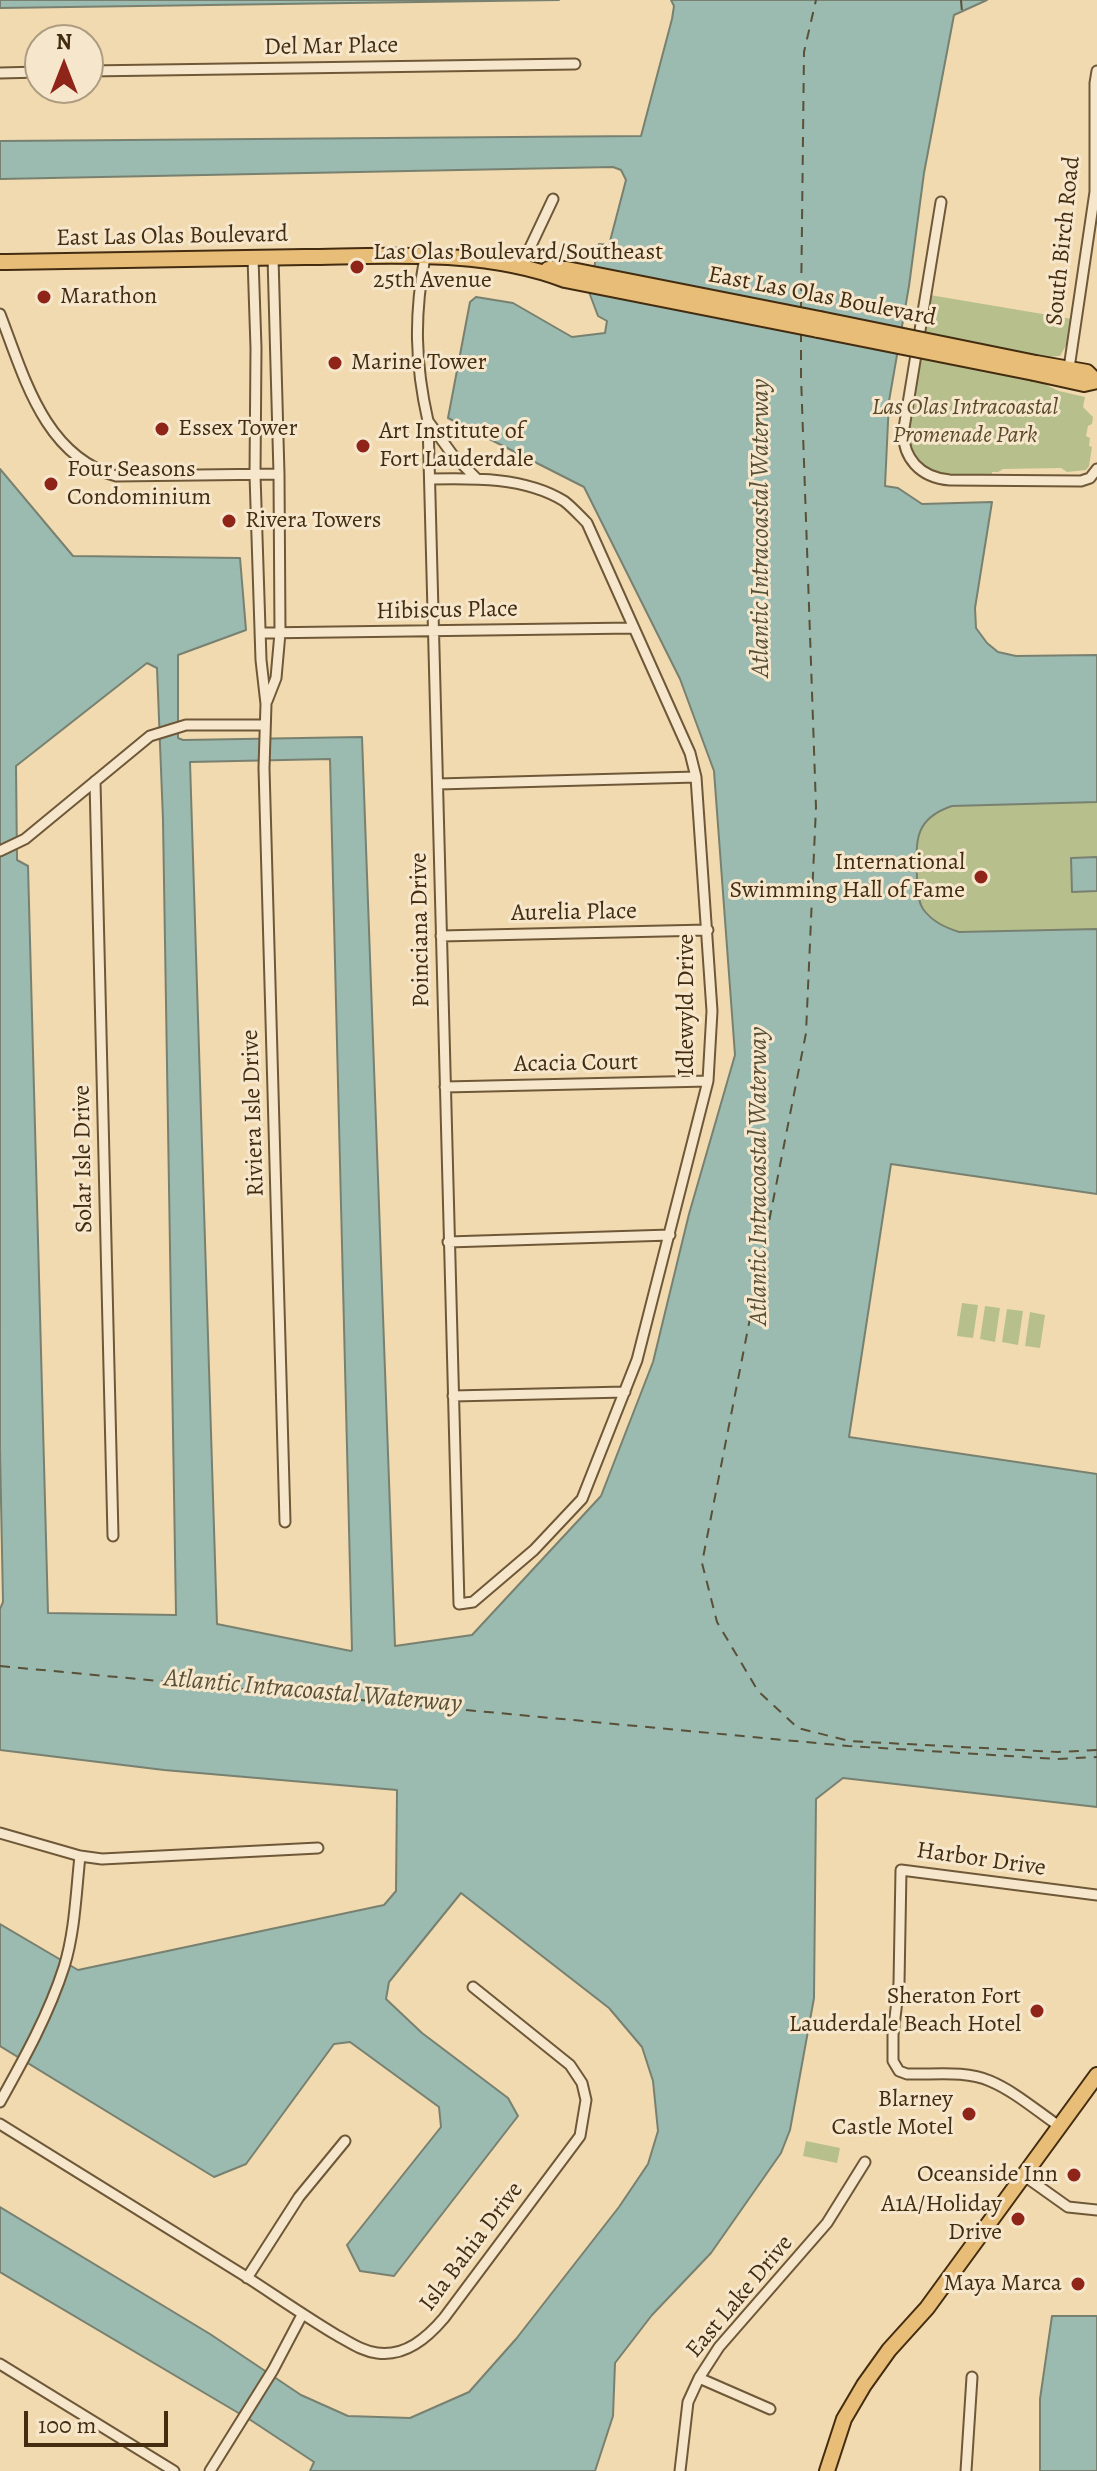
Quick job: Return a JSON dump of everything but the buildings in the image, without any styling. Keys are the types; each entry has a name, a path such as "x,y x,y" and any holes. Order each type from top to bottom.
{"main road":[{"name":"East Las Olas Boulevard","path":"0,262 273,257 425,257 487,261 1035,368 1084,384 1097,381"},
{"name":"East Las Olas Boulevard","path":"1035,368 1069,368 1087,372 1097,381"},
{"path":"827,2471 844,2419 864,2385 889,2350 927,2308 1097,2075"}],"street":[{"name":"Del Mar Place","path":"104,71 575,64"},
{"name":"South Birch Road","path":"1069,368 1095,192 1097,71"},
{"path":"0,73 24,72"},
{"path":"530,268 527,254 553,199"},
{"path":"941,202 904,428 904,442 912,462 929,476 950,480 1081,481 1090,478 1097,469"},
{"name":"Riviera Isle Drive","path":"266,704 276,678 280,633 273,257"},
{"name":"Poinciana Drive","path":"425,257 416,333 428,421 430,479 459,1604"},
{"name":"Riviera Isle Drive","path":"253,258 255,475 260,633 266,704 264,768 285,1522"},
{"path":"1085,263 1097,263"},
{"path":"0,314 29,389 49,427 75,455 97,471 116,476 279,474"},
{"path":"428,421 452,454 476,478"},
{"name":"Idlewyld Drive","path":"430,479 494,479 538,490 565,502 587,523 690,753 696,777 712,1011 708,1081 637,1360 582,1499 534,1550 473,1602 459,1604"},
{"name":"Hibiscus Place","path":"260,633 634,628"},
{"path":"0,851 25,839 150,736 186,725 264,729"},
{"path":"438,784 696,777"},
{"name":"Solar Isle Drive","path":"95,781 113,1536"},
{"name":"Aurelia Place","path":"441,936 708,930"},
{"name":"Acacia Court","path":"445,1087 708,1081"},
{"path":"448,1242 670,1235"},
{"path":"453,1396 625,1392"},
{"path":"0,1833 80,1856 102,1859 318,1848"},
{"path":"0,2102 20,2067 64,1967 80,1856"},
{"name":"Harbor Drive","path":"1059,2126 988,2080 965,2075 907,2074 899,2071 893,2061 893,2035 899,1983 901,1870 1097,1895"},
{"name":"Isla Bahia Drive","path":"0,2124 302,2315 363,2350 380,2354 397,2352 414,2346 430,2335 580,2136 586,2100 582,2083 570,2065 473,1987"},
{"path":"247,2278 299,2197 345,2141"},
{"name":"East Lake Drive","path":"680,2471 688,2402 699,2378 719,2347 827,2223 865,2162"},
{"path":"1023,2175 1068,2207 1097,2210"},
{"path":"210,2471 273,2370 302,2315"},
{"path":"0,2364 174,2471"},
{"path":"966,2471 972,2377"},
{"path":"699,2378 770,2409"}],"green space":[{"name":"Las Olas Intracoastal Promenade Park","path":"930,295 1072,319 1068,342 1060,356 1047,357 973,342 968,367 1038,381 1059,391 1085,397 1083,407 1093,417 1086,436 1090,438 1089,446 1092,447 1086,470 1003,469 992,472 992,476 963,476 936,473 916,460 909,431"},
{"path":"1097,802 1097,929 960,932 940,926 920,905 917,845 921,828 941,810 952,806"},
{"path":"962,1303 978,1305 973,1338 957,1336"},
{"path":"985,1306 1000,1308 995,1342 980,1339"},
{"path":"1007,1309 1023,1311 1018,1345 1002,1342"},
{"path":"1030,1312 1045,1315 1040,1348 1025,1346"},
{"path":"806,2141 840,2148 837,2163 803,2156"}],"water":[{"path":"0,0 559,0 0,8"},
{"name":"Atlantic Intracoastal Waterway","path":"671,0 987,0 954,15 924,173 889,401 885,486 898,488 922,504 992,502 975,608 976,628 998,652 1016,656 1097,655 1097,802 952,806 939,811 924,825 917,843 918,894 923,909 931,917 959,932 1097,929 1097,1194 891,1164 849,1437 1097,1474 1097,1807 843,1778 816,1799 814,1998 790,2130 781,2153 711,2253 652,2315 615,2363 613,2416 595,2471 310,2471 314,2462 252,2421 0,2272 0,2207 210,2334 301,2395 348,2416 410,2418 469,2392 516,2339 619,2207 648,2164 658,2131 653,2081 642,2047 609,2008 461,1893 389,1982 386,1999 422,2033 508,2098 518,2116 394,2276 360,2271 347,2245 441,2127 439,2107 350,2042 334,2044 246,2164 214,2177 0,2046 0,1924 78,1970 384,1905 396,1891 397,1790 164,1770 0,1750 0,1609 3,1602 0,1450 0,469 73,556 240,558 246,630 178,655 178,738 362,737 395,1646 472,1635 601,1496 653,1362 689,1214 735,1055 714,771 680,679 584,487 448,418 470,302 476,297 513,303 572,337 605,333 607,321 598,316 589,292 599,244 609,245 626,180 621,170 613,167 0,179 0,141 641,136 674,6","holes":["147,663 157,668 163,820 176,1615 48,1613 28,866 17,860 16,766","330,759 352,1650 351,1651 217,1624 190,762"]},
{"path":"1097,857 1097,891 1072,892 1071,858"},
{"path":"1052,2316 1097,2316 1097,2471 1040,2471 1040,2399"}],"ferry route":[{"path":"801,309 804,52 816,0"},
{"path":"961,0 962,12"},
{"path":"801,332 816,807 806,1033 702,1563 717,1622 758,1691 798,1728 849,1741 1058,1752 1097,1750"},
{"path":"0,1666 848,1746 1058,1759 1097,1757"}],"place":[{"name":"Las Olas Boulevard/Southeast 25th Avenue","path":"357,267"},
{"name":"Marathon","path":"44,297"},
{"name":"Marine Tower","path":"335,363"},
{"name":"Essex Tower","path":"162,429"},
{"name":"Art Institute of Fort Lauderdale","path":"363,446"},
{"name":"Four Seasons Condominium","path":"51,484"},
{"name":"Rivera Towers","path":"229,521"},
{"name":"International Swimming Hall of Fame","path":"981,877"},
{"name":"Sheraton Fort Lauderdale Beach Hotel","path":"1037,2011"},
{"name":"Blarney Castle Motel","path":"969,2114"},
{"name":"Oceanside Inn","path":"1074,2175"},
{"name":"A1A/Holiday Drive","path":"1018,2219"},
{"name":"Maya Marca","path":"1078,2284"}]}
